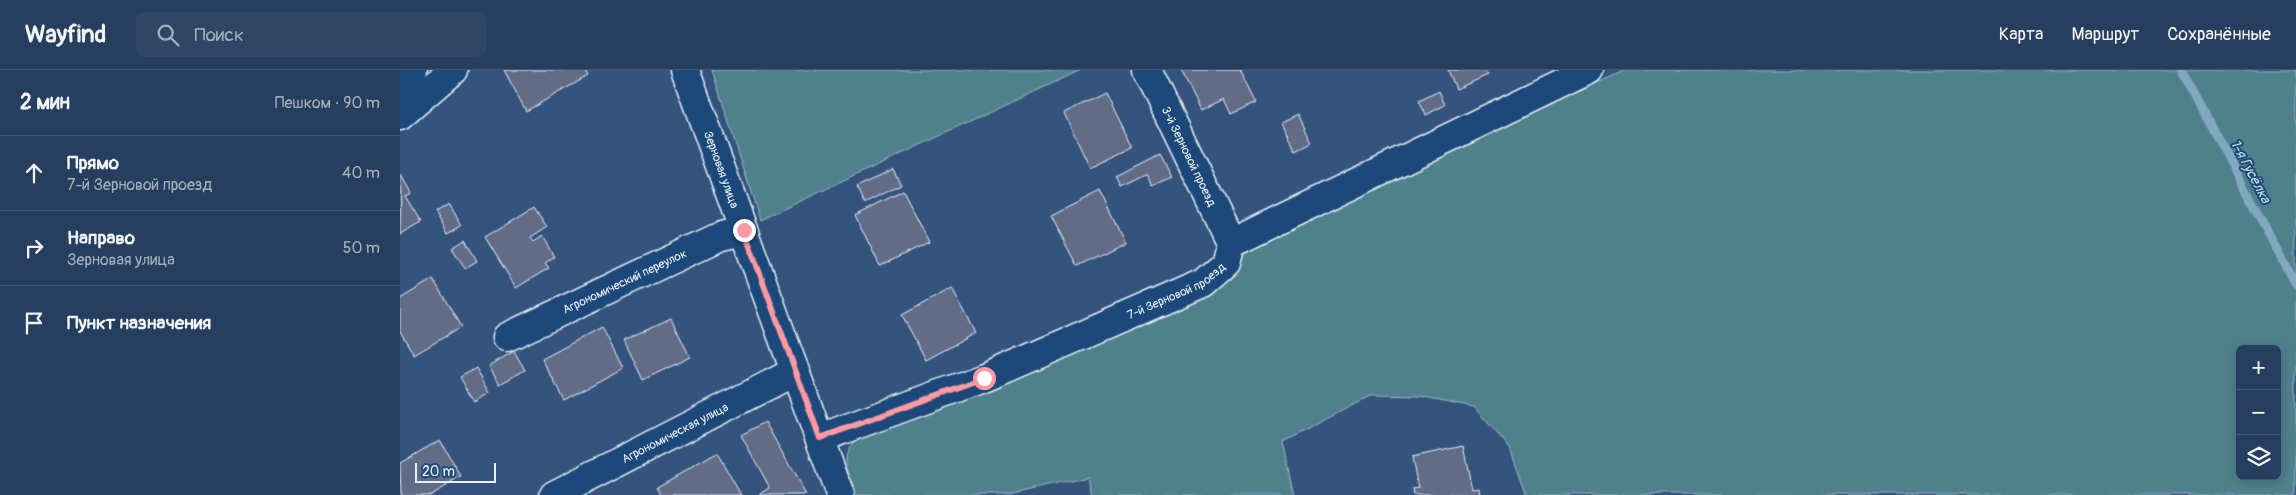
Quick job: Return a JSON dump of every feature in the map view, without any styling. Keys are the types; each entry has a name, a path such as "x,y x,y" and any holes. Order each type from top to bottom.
{"street":[{"path":"400,83 413,70"},
{"path":"400,116 453,70"},
{"name":"Зерновая улица","path":"686,70 840,495"},
{"name":"3-й Зерновой проезд","path":"1147,70 1231,242"},
{"path":"1231,242 1588,70"},
{"name":"Агрономический переулок","path":"507,337 721,236 744,230"},
{"name":"7-й Зерновой проезд","path":"820,438 984,378 1203,283 1226,263 1231,242"},
{"name":"Агрономическая улица","path":"554,495 796,371"}],"green space":[{"path":"712,70 1081,70 760,220"},
{"path":"1626,70 2296,70 2296,495 1527,495 1510,448 1474,407 1420,396 1372,395 1283,442 1295,495 1092,495 1088,477 1008,495 857,495 846,462 849,449 862,432 990,385 1240,249 1401,172"}],"building":[{"path":"504,70 585,70 588,76 526,111"},
{"path":"1181,70 1240,70 1256,102 1231,114 1224,99 1201,110"},
{"path":"1448,70 1485,70 1488,75 1456,89"},
{"path":"1439,91 1445,105 1426,115 1419,101"},
{"path":"1105,93 1132,148 1090,168 1064,113"},
{"path":"1298,114 1312,143 1296,151 1281,122"},
{"path":"1160,155 1172,177 1153,186 1148,174 1122,187 1117,177"},
{"path":"893,169 901,185 865,203 857,187"},
{"path":"401,175 411,193 405,196 421,222 400,234"},
{"path":"903,191 929,242 880,266 855,215"},
{"path":"1100,191 1126,242 1077,266 1051,216"},
{"path":"449,204 462,225 448,233 435,212"},
{"path":"534,207 547,227 530,238 533,242 542,236 554,257 545,263 549,268 516,288 485,237"},
{"path":"465,240 477,261 465,268 452,248"},
{"path":"433,279 461,327 414,355 400,331 400,299"},
{"path":"952,288 976,333 926,360 902,315"},
{"path":"671,318 690,357 643,380 624,340"},
{"path":"602,327 623,368 564,400 542,359"},
{"path":"514,351 525,370 500,384 489,366"},
{"path":"476,368 490,393 474,402 460,377"},
{"path":"765,422 806,495 759,495 770,488 741,435"},
{"path":"440,440 461,477 430,495 401,495 400,463"},
{"path":"1463,446 1472,489 1479,488 1480,495 1413,495 1412,489 1418,488 1412,457"},
{"path":"717,453 741,495 661,495 657,487"}],"waterway":[{"name":"1-я Гусёлка","path":"2181,70 2296,285"}],"route":[{"path":"744,230 820,438 984,378"}]}
